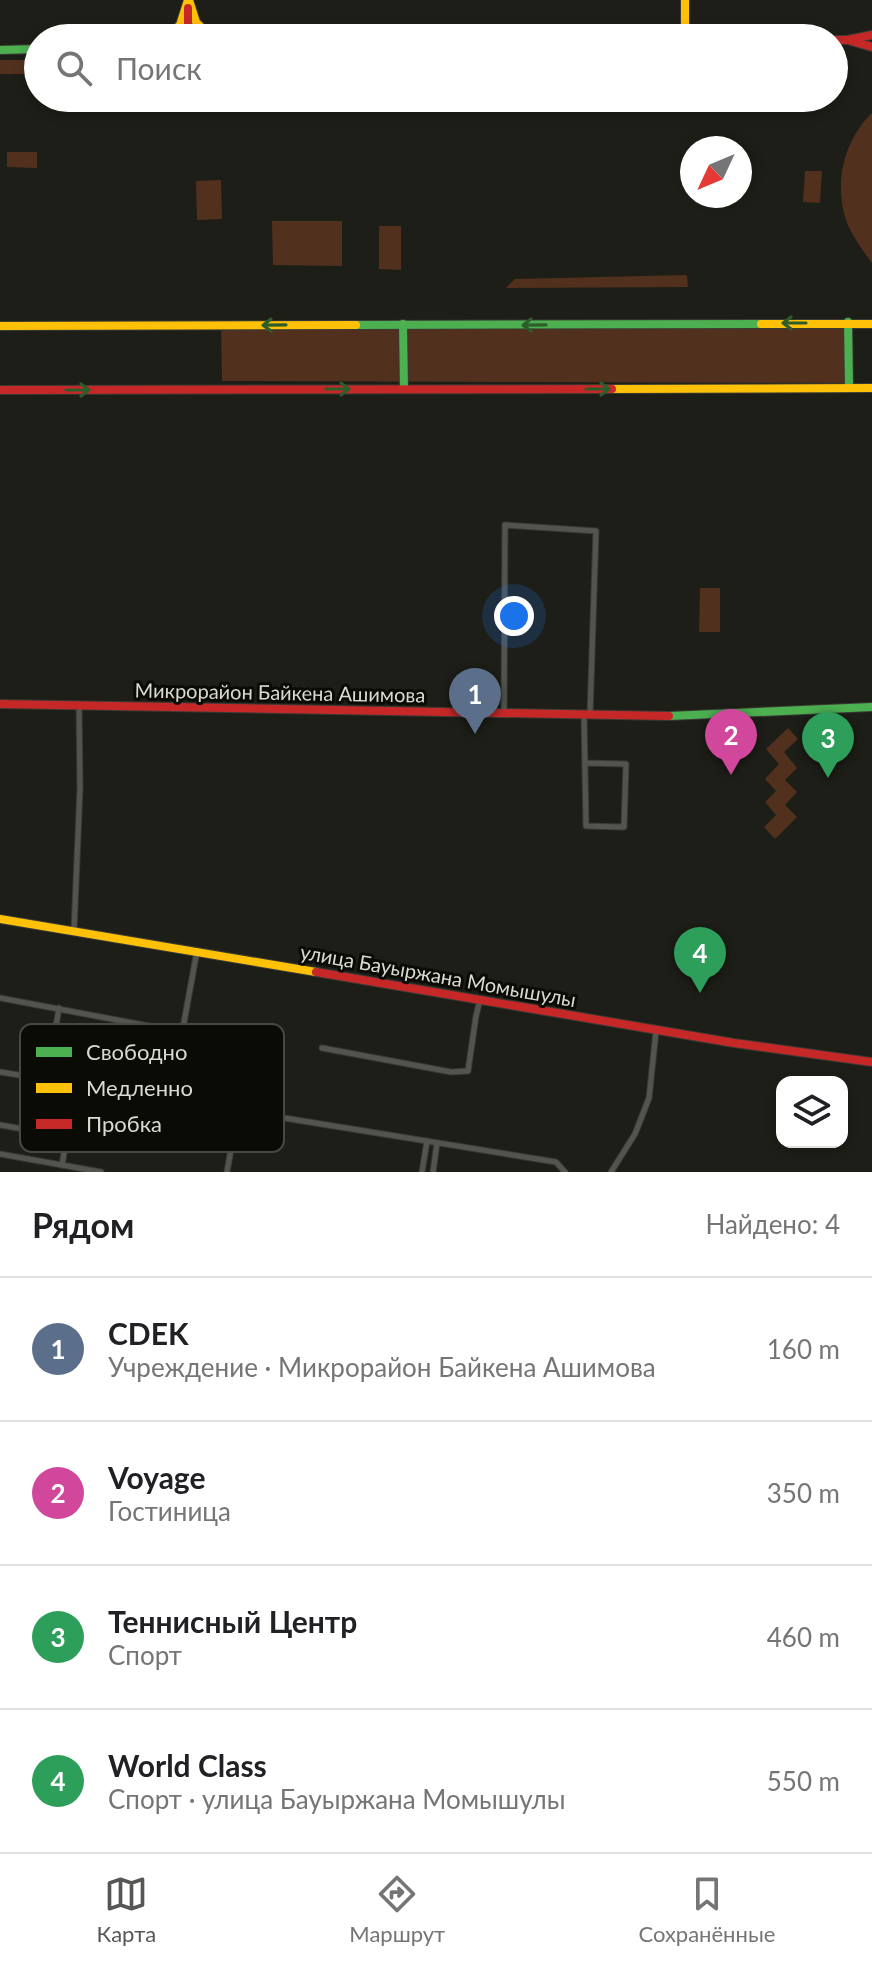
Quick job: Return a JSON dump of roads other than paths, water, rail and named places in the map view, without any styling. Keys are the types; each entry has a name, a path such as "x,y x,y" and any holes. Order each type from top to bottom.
{"main road":[{"path":"180,24 188,0"},
{"path":"188,0 188,24"},
{"path":"188,0 198,24"},
{"path":"685,0 685,24"},
{"path":"848,40 872,35"},
{"path":"848,40 872,47"},
{"path":"0,50 24,49"},
{"path":"849,388 852,323"},
{"path":"0,326 872,323"},
{"path":"403,324 404,389"},
{"path":"0,390 872,388"},
{"name":"Микрорайон Байкена Ашимова","path":"0,704 703,716 872,707"},
{"name":"улица Бауыржана Момышулы","path":"0,919 656,1030 872,1062"}],"street":[{"path":"504,713 505,525 596,531 587,714 586,763 586,826 624,827 626,764 586,763"},
{"path":"74,930 80,788 79,705"},
{"path":"183,1024 197,951"},
{"path":"0,998 141,1024"},
{"path":"322,1048 451,1072 468,1071 480,999"},
{"path":"56,1024 59,1008"},
{"path":"611,1172 635,1134 649,1098 656,1030"},
{"path":"0,1072 20,1075"},
{"path":"284,1118 556,1162 565,1172"},
{"path":"0,1125 20,1129"},
{"path":"422,1172 428,1141"},
{"path":"433,1172 437,1143"},
{"path":"62,1165 63,1152"},
{"path":"227,1172 231,1152"},
{"path":"0,1154 101,1172"}],"place":[{"name":"CDEK","path":"475,734"},
{"name":"Voyage","path":"731,775"},
{"name":"Теннисный Центр","path":"828,778"},
{"name":"World Class","path":"700,993"}]}
